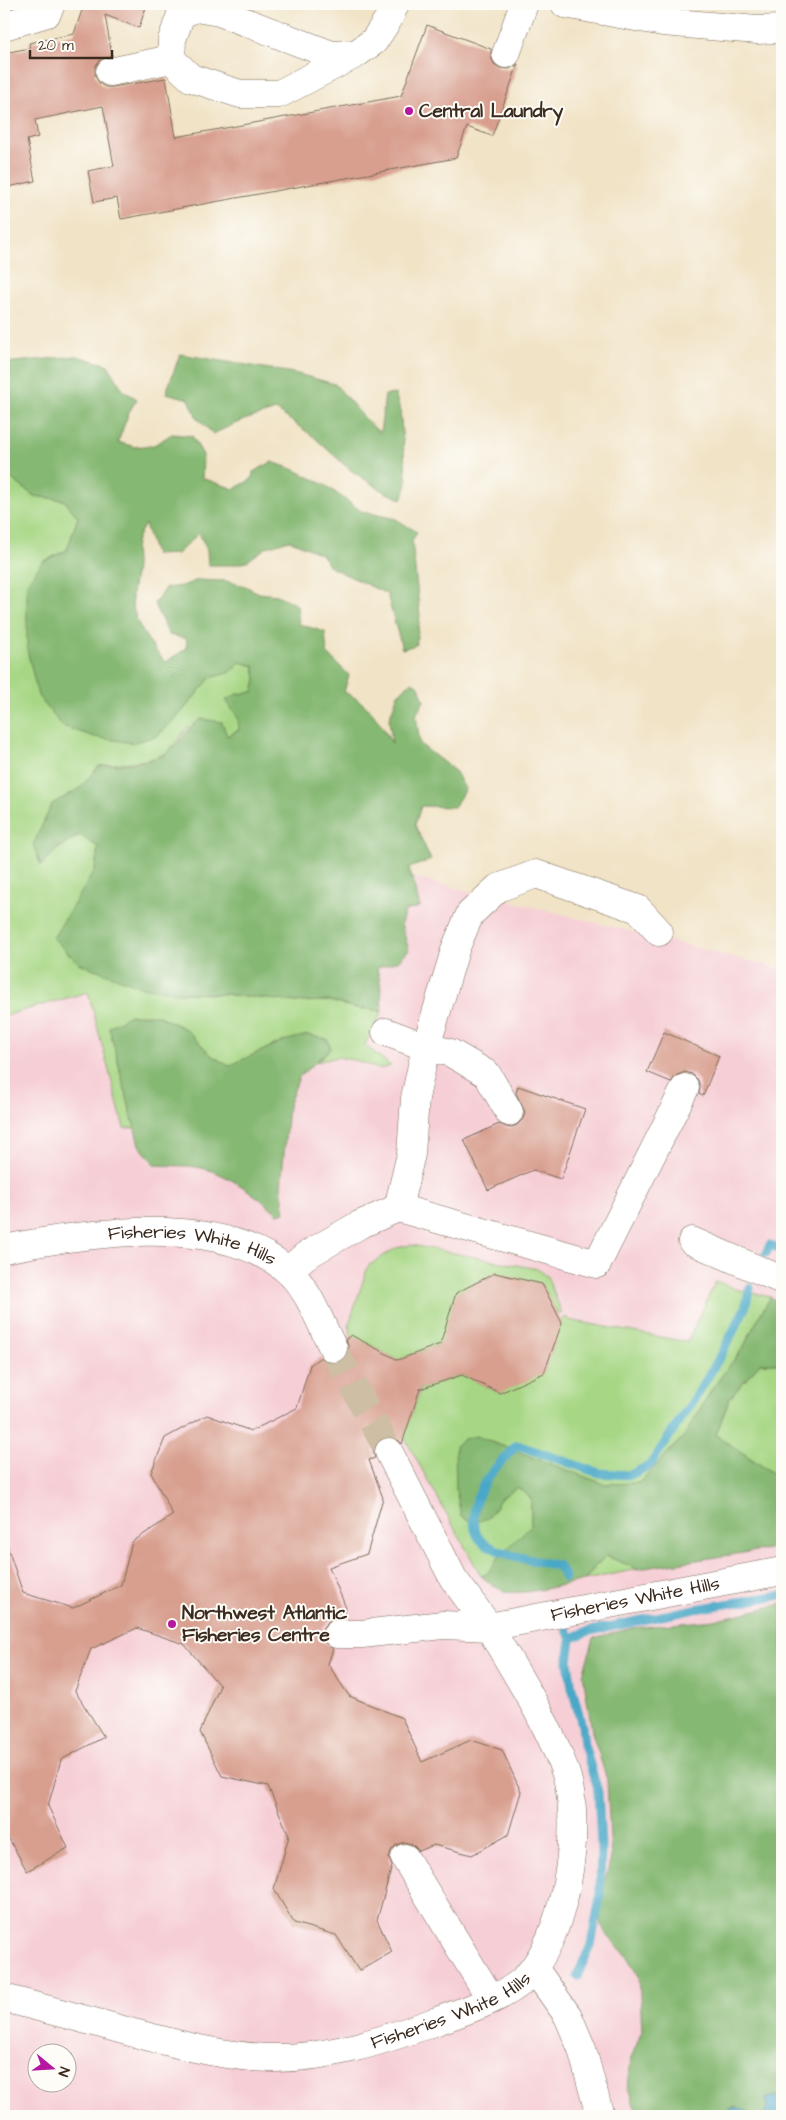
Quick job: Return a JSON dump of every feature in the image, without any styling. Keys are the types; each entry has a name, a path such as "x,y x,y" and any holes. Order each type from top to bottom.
{"street":[{"path":"4,26 47,13 50,4"},
{"path":"356,54 332,55 220,12 196,8 182,14 172,40 171,59 191,78 240,94 279,94 356,54 374,41 389,18 395,4"},
{"path":"506,54 524,4"},
{"path":"565,4 663,22 757,30 782,29"},
{"path":"609,4 663,22"},
{"path":"110,72 171,59"},
{"path":"398,1208 411,1154 415,1098 426,1046 456,947 470,914 498,888 536,874 638,909 659,932"},
{"path":"386,1032 451,1053 487,1074 509,1112"},
{"path":"288,1271 305,1256 359,1225 398,1208 596,1264 685,1088"},
{"name":"Fisheries White Hills","path":"4,1249 63,1237 113,1232 157,1232 206,1237 238,1245 266,1256 288,1271 306,1294 334,1348"},
{"path":"692,1241 782,1280"},
{"name":"Fisheries White Hills","path":"4,1998 214,2053 272,2058 334,2052 402,2034 492,1999 520,1983 534,1968 551,1935 567,1890 573,1849 572,1810 566,1773 554,1744 489,1627 453,1578 389,1452"},
{"name":"Fisheries White Hills","path":"489,1627 782,1571"},
{"path":"337,1634 443,1625 489,1627"},
{"path":"405,1858 492,1999"},
{"path":"534,1968 568,2016 584,2057 600,2116"}],"shaded area":[{"path":"368,866 782,969 782,2116 4,2116 4,882"}],"green space":[{"path":"180,354 294,373 335,384 380,433 385,395 395,394 400,410 407,484 402,499 384,492 349,469 314,437 276,410 241,421 213,434 197,418 189,399 166,393"},
{"path":"77,356 108,365 123,390 137,399 129,412 118,442 135,447 154,445 172,434 192,436 203,455 202,478 234,489 252,479 253,472 272,462 295,470 325,485 361,511 396,519 417,532 412,541 420,616 416,645 402,649 387,594 330,567 321,554 289,540 267,547 246,562 232,565 208,565 207,550 199,533 177,554 155,555 145,524 136,545 136,567 132,594 134,613 142,631 165,662 186,649 187,639 169,635 154,604 165,588 182,586 198,580 225,581 245,586 259,593 277,595 297,605 299,624 325,632 327,653 349,675 344,692 360,701 372,713 392,743 389,719 398,694 412,682 419,686 424,701 416,715 420,744 456,772 465,789 454,807 421,806 415,825 431,860 409,868 420,907 405,911 401,924 409,950 398,961 377,968 381,986 382,1011 355,1008 329,1001 296,1002 224,994 179,993 142,987 78,963 53,938 95,870 98,847 79,835 57,849 41,866 33,845 52,804 79,789 99,766 145,761 162,756 201,719 222,722 227,736 239,730 238,718 226,700 237,694 253,692 256,679 254,666 240,662 231,672 210,678 181,713 157,736 132,743 95,737 62,726 38,696 27,649 27,583 42,562 67,550 78,517 64,500 34,496 8,476 4,451 4,363"},
{"path":"4,451 8,476 34,496 64,500 78,517 67,550 42,562 157,736 181,713 210,678 231,672 240,662 254,666 256,679 253,692 237,694 240,729 227,736 188,727 167,753 147,760 99,766 79,789 52,804 41,865 57,849 80,835 98,846 95,870 78,900 179,993 224,994 296,1002 329,1001 355,1008 382,1011 365,1045 391,1066 379,1069 358,1061 338,1057 317,1062 331,1048 283,1041 229,1066 211,1055 187,1030 157,1015 109,1027 135,1128 124,1128 88,992 4,1016"},
{"path":"130,1015 157,1015 187,1030 211,1055 229,1066 283,1041 307,1035 327,1039 331,1048 299,1077 288,1106 281,1188 285,1212 278,1214 242,1186 212,1171 190,1166 155,1165 139,1145 109,1027"},
{"path":"411,1245 538,1269 547,1276 562,1313 558,1315 542,1284 495,1273 440,1344 398,1360 351,1335 349,1324 368,1266 396,1248"},
{"path":"716,1281 735,1289 771,1297 743,1348 714,1386 685,1435 639,1483 604,1484 476,1436 488,1518 500,1499 517,1487 531,1498 531,1525 498,1558 487,1574 481,1576 404,1437 420,1389 462,1375 500,1393 560,1320 567,1317 569,1320 687,1342"},
{"path":"771,1297 782,1304 782,1363 760,1363 729,1399 716,1435 777,1476 782,1483 782,1541 769,1549 638,1569 606,1556 585,1580 525,1592 504,1591 481,1576 487,1574 498,1558 531,1525 531,1498 517,1487 500,1499 488,1518 473,1523 461,1516 456,1490 455,1446 464,1439 476,1436 604,1484 639,1483 685,1435 714,1386 743,1348"},
{"path":"760,1363 782,1363 782,1483 777,1476 716,1435 729,1399"},
{"path":"606,1556 638,1569 585,1580"},
{"path":"782,1604 782,2096 775,2096 764,2116 732,2108 721,2116 638,2116 628,2088 631,2058 642,2031 639,1976 625,1954 605,1933 597,1911 611,1858 607,1780 592,1732 583,1674 594,1638 632,1628 714,1620"}],"water":[{"path":"782,2096 782,2116 764,2116 767,2108 766,2099"},
{"path":"732,2108 740,2108 753,2116 721,2116"}],"building":[{"name":"Central Laundry","path":"81,4 147,4 139,28 105,15 112,56 99,61 95,67 95,75 99,83 105,87 166,78 176,137 401,96 427,25 491,49 491,57 494,64 500,68 509,69 518,64 492,136 467,127 456,158 121,219 117,198 94,202 88,171 114,166 103,106 35,120 38,137 27,140 35,181 4,188 4,53 30,48 29,43 74,34 83,7"},
{"path":"664,1032 719,1056 703,1096 699,1094 698,1080 692,1074 685,1072 677,1075 671,1082 647,1072"},
{"path":"518,1086 585,1109 561,1179 533,1170 488,1190 464,1140 499,1124 509,1128 517,1125 523,1119 525,1112 516,1093"},
{"name":"Northwest Atlantic Fisheries Centre","path":"495,1273 542,1284 562,1323 544,1373 500,1393 462,1375 420,1389 402,1444 397,1439 389,1436 382,1438 376,1444 373,1451 375,1458 369,1460 383,1498 367,1554 329,1567 346,1608 343,1618 329,1621 323,1627 321,1634 324,1642 333,1649 328,1664 349,1696 402,1718 422,1762 471,1740 502,1750 521,1792 508,1835 472,1855 434,1845 419,1851 412,1844 404,1842 396,1845 391,1851 389,1859 392,1866 377,1920 392,1952 359,1971 336,1935 294,1923 274,1889 289,1836 268,1786 222,1776 200,1732 220,1686 184,1644 137,1628 91,1649 75,1691 104,1737 61,1760 48,1806 68,1848 27,1871 4,1830 4,1547 7,1546 23,1593 73,1608 121,1585 132,1542 173,1515 151,1473 165,1438 207,1415 251,1431 297,1408 310,1365 321,1357 332,1364 340,1362 346,1356 349,1349 346,1339 351,1335 398,1360 440,1344 456,1293"}],"waterway":[{"path":"766,1253 770,1245 782,1249"},
{"path":"565,1578 559,1566 510,1555 491,1547 479,1538 475,1528 474,1511 481,1489 487,1479 517,1445 599,1473 630,1475 650,1465 721,1355 745,1308 750,1288"},
{"path":"571,1639 585,1632 695,1609 782,1595"},
{"path":"567,1630 571,1639 568,1662 572,1688 582,1726 584,1744 598,1792 601,1845 600,1897 591,1945 577,1976"}],"tunnel":[{"path":"333,1348 389,1452"}],"place":[{"name":"Central Laundry","path":"409,111"},
{"name":"Northwest Atlantic Fisheries Centre","path":"172,1624"}]}
